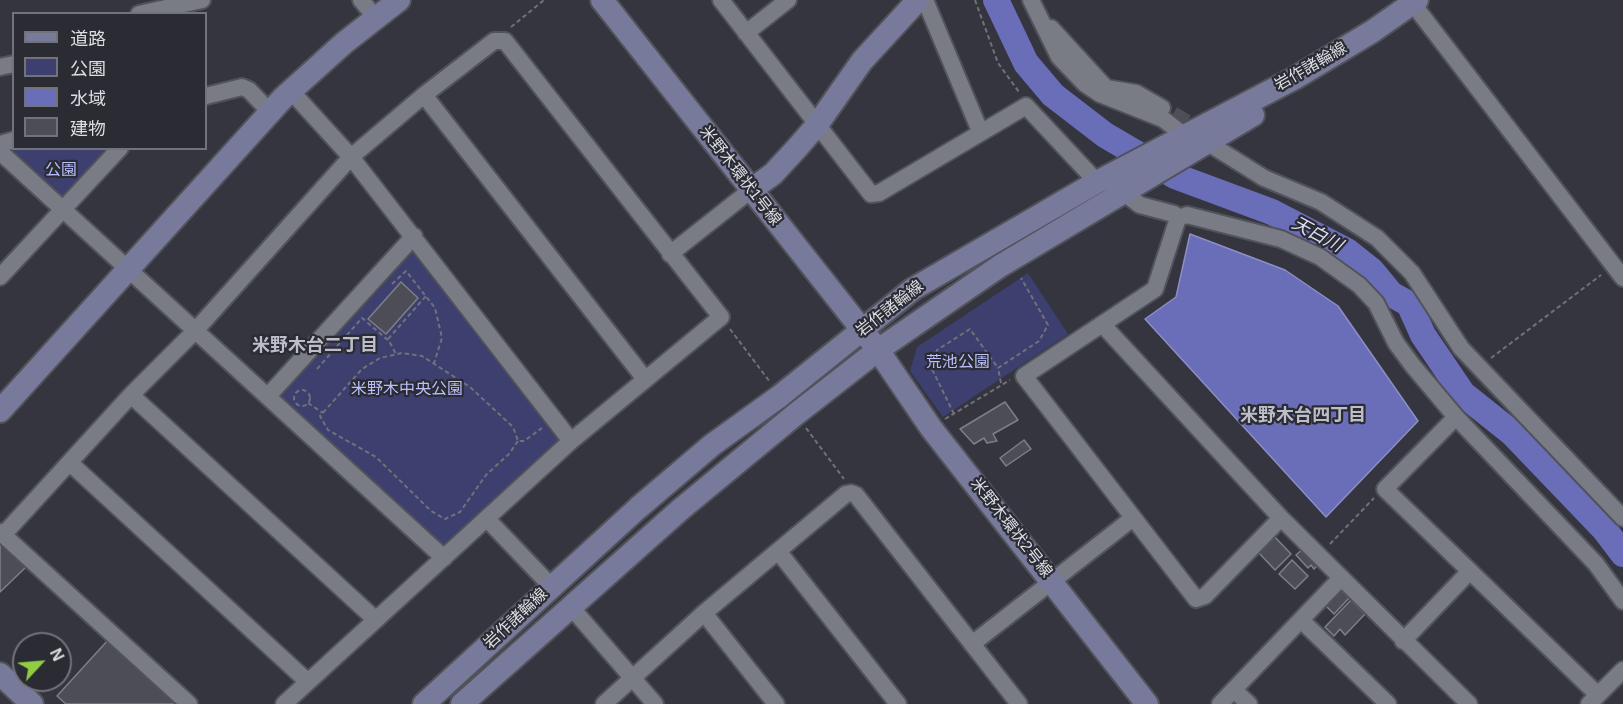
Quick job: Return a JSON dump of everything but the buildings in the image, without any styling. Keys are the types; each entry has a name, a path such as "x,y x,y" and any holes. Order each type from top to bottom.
{"main road":[{"path":"0,411 130,270 270,112 291,91 399,0"},
{"name":"米野木環状1号線","path":"602,0 878,350"},
{"path":"751,190 773,174 817,125 862,61 918,0"},
{"name":"岩作諸輪線","path":"462,704 681,509 878,350 1119,184 1181,138 1294,78 1420,3"},
{"name":"岩作諸輪線","path":"424,704 551,586 712,445 780,396 913,289 1119,184 1208,143 1367,49 1420,3"},
{"name":"米野木環状2号線","path":"878,350 931,428 1147,704"},
{"path":"0,674 32,704"}],"street":[{"path":"147,12 202,0"},
{"path":"361,0 376,18"},
{"path":"721,0 871,194 875,195 1026,105 1119,184 1140,205 1174,214 1178,218"},
{"path":"746,33 788,0"},
{"path":"925,0 980,131"},
{"path":"1420,3 1618,271"},
{"path":"1035,7 1059,57 1085,84 1100,94 1163,119 1181,138"},
{"path":"1035,7 1106,88 1136,93 1173,114"},
{"path":"189,704 1,534 70,463 131,395 195,331 351,157 424,94 494,40 505,42 721,317 571,441 284,704"},
{"path":"207,96 242,87 249,90 270,112"},
{"path":"291,91 351,157 571,441"},
{"path":"424,94 645,379"},
{"path":"1208,143 1264,178 1321,202 1377,238 1412,273 1461,348 1623,518"},
{"path":"0,277 64,212 118,150"},
{"path":"0,152 444,558"},
{"path":"1237,152 1311,190 1321,202"},
{"path":"670,254 751,190"},
{"path":"1178,218 1187,215 1281,239 1320,257 1359,285 1376,303 1396,343 1456,417 1596,564 1623,602"},
{"path":"1178,218 1158,285 1024,376 1196,599 1205,596 1281,518"},
{"path":"268,396 414,236"},
{"path":"1102,324 1281,518 1468,704"},
{"path":"131,395 376,620"},
{"path":"1456,417 1385,489 1470,571 1594,700 1623,670"},
{"path":"70,463 308,681"},
{"path":"604,704 704,612 846,494 856,495 1019,704"},
{"path":"972,645 1133,518"},
{"path":"487,519 551,586"},
{"path":"778,551 898,704"},
{"path":"1403,641 1470,571"},
{"path":"1220,704 1340,579"},
{"path":"571,607 634,676 655,704"},
{"path":"704,612 776,704"},
{"path":"1301,620 1388,704"},
{"path":"1234,690 1249,704"}],"path":[{"path":"494,40 544,0"},
{"path":"975,0 998,63 1029,103 1029,109"},
{"path":"390,286 406,271 435,308 441,329 441,347 434,363"},
{"path":"1480,368 1618,271"},
{"path":"998,368 1039,341 1048,325 1021,278"},
{"path":"388,339 426,296"},
{"path":"721,317 780,396"},
{"path":"317,369 362,318 388,339 396,354"},
{"path":"954,414 931,366 937,350 970,329 998,368 1001,383"},
{"path":"396,354 412,354 455,375 489,403 513,427 518,441 509,454 486,475 460,512 445,519 431,511 376,457 328,430 320,417 362,369 380,358 396,354"},
{"path":"931,428 1001,383 1024,376"},
{"path":"305,390 310,395 308,403 303,406 296,404 295,393 305,390"},
{"path":"308,403 323,413"},
{"path":"796,414 856,495"},
{"path":"518,441 524,441 555,420"},
{"path":"1319,556 1385,489"}],"green space":[{"name":"公園","path":"12,150 110,150 66,196 59,199 11,152"},
{"name":"米野木中央公園","path":"409,249 416,249 561,435 560,443 448,547 440,546 280,399 280,392"},
{"name":"荒池公園","path":"1028,273 1068,334 943,417 910,371 917,347"}],"water":[{"path":"1190,234 1285,270 1338,306 1418,421 1326,517 1145,319 1176,297"}],"waterway":[{"name":"天白川","path":"996,0 1026,63 1053,95 1105,135 1175,176 1272,212 1347,251 1372,271 1391,294 1409,304 1423,335 1463,394 1512,433 1604,529 1623,554"}],"tunnel":[{"path":"1173,114 1206,134"}],"district":[{"name":"米野木台二丁目","path":"315,346"},
{"name":"米野木台四丁目","path":"1303,416"}]}
